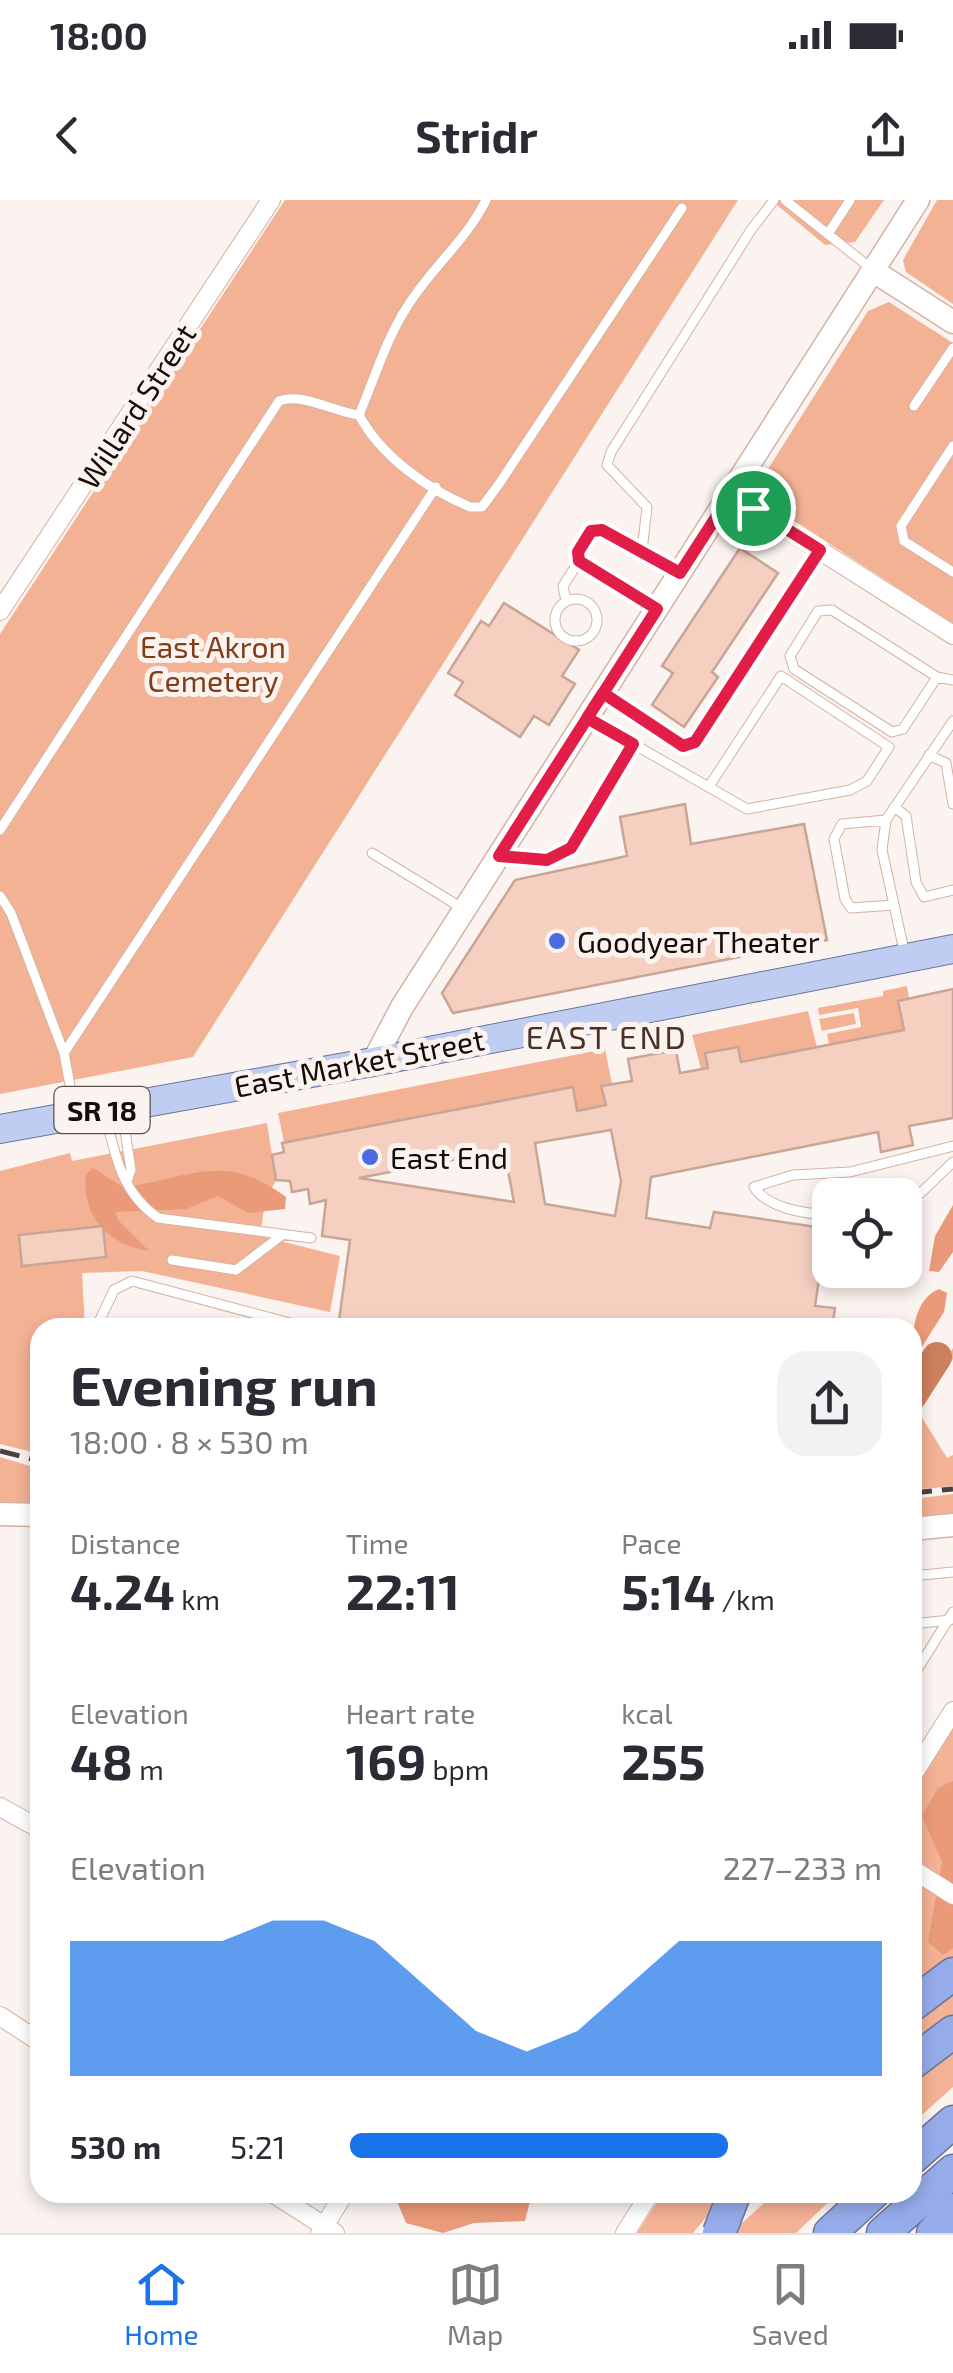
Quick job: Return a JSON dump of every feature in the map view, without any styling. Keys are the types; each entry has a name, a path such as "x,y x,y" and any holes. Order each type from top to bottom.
{"highway":[{"path":"922,1998 953,1974"},
{"path":"922,2055 953,2032"},
{"path":"922,2149 953,2122"},
{"path":"922,2199 953,2171"},
{"path":"718,2233 730,2203"},
{"path":"708,2233 739,2203"},
{"path":"830,2233 862,2203"},
{"path":"884,2233 917,2203"},
{"path":"932,2233 953,2210"}],"main road":[{"name":"East Market Street","path":"0,1130 953,949"}],"street":[{"name":"Willard Street","path":"0,611 272,200"},
{"path":"373,1062 464,910 918,200"},
{"path":"875,272 953,322"},
{"path":"731,494 952,632"},
{"path":"0,1514 30,1514"},
{"path":"922,1528 953,1524"},
{"path":"922,1760 953,1710"},
{"path":"0,1806 30,1824"},
{"path":"922,1875 953,1895"},
{"path":"0,2016 30,2036"},
{"path":"287,2203 326,2231 340,2203"},
{"path":"625,2233 643,2203"}],"lane":[{"path":"359,415 405,309 433,270 470,232 486,200"},
{"path":"642,551 647,506 607,465 610,452 774,200"},
{"path":"785,200 875,272"},
{"path":"828,234 850,200"},
{"path":"359,415 372,439 436,487 455,500 482,507 682,208"},
{"path":"914,406 953,348"},
{"path":"0,830 278,401 300,400 330,412 359,415"},
{"path":"953,446 901,526 904,541 953,572"},
{"path":"64,1054 436,487"},
{"path":"566,601 563,586 579,561 578,552 597,528 680,573"},
{"path":"603,693 683,746 695,742 820,550"},
{"path":"579,561 657,609"},
{"path":"566,601 585,601 594,610 594,630 585,639 570,640 555,626 556,612 566,601"},
{"path":"937,677 904,729 892,732 794,669 790,656 818,611 832,610 937,677 953,680"},
{"path":"587,718 747,809 850,790 867,781 889,747 781,676 710,785"},
{"path":"906,958 882,850 886,820 953,720"},
{"path":"499,856 547,860 571,848 633,744"},
{"path":"929,755 946,762 953,804"},
{"path":"894,808 906,816 916,882 924,897 953,890"},
{"path":"886,820 842,824 834,839 845,899 851,908 894,904"},
{"path":"372,853 464,910"},
{"path":"0,896 11,913 64,1054 76,1115"},
{"path":"113,1108 131,1170 127,1181"},
{"path":"113,1108 118,1174 144,1208 158,1218 311,1238"},
{"path":"812,1214 760,1196 754,1186 794,1175 850,1172 953,1146"},
{"path":"922,1192 953,1162"},
{"path":"172,1260 236,1270 282,1235"},
{"path":"101,1318 114,1290 132,1281 271,1318"},
{"path":"922,1575 953,1572"},
{"path":"922,1622 951,1618"},
{"path":"922,1663 951,1618"}],"green space":[{"name":"East Akron Cemetery","path":"285,200 738,200 193,1057 0,1094 0,634"},
{"path":"771,200 884,200 855,242 825,245"},
{"path":"937,200 953,200 953,304 906,272 903,260"},
{"path":"889,302 953,343 953,624 756,496 756,488 868,311"},
{"path":"907,986 909,998 898,1001 904,1030 829,1045 827,1034 861,1027 858,1008 819,1015 818,1008 883,996 883,991"},
{"path":"808,1011 817,1047 741,1062 737,1047 705,1053 708,1068 701,1069 692,1035"},
{"path":"854,1013 856,1024 822,1031 819,1019"},
{"path":"605,1049 612,1084 601,1087 606,1105 577,1111 573,1091 284,1143 278,1113"},
{"path":"267,1123 276,1180 265,1202 260,1236 340,1256 330,1312 142,1271 82,1273 84,1318 30,1318 30,1452 0,1444 0,1171 70,1153 72,1161"},
{"path":"953,1348 953,1359 922,1405 922,1394"},
{"path":"922,1417 947,1458 953,1455 953,1486 922,1489"},
{"path":"0,1457 30,1466 30,1503 0,1502"},
{"path":"953,1494 953,1513 922,1517 922,1498"},
{"path":"953,1728 953,1962 922,1986 922,1777"},
{"path":"953,1988 953,2017 922,2041 922,2012"},
{"path":"953,2042 953,2087 922,2115 922,2066"},
{"path":"656,2203 715,2203 693,2233 637,2233"},
{"path":"764,2203 828,2203 796,2233 731,2233"}],"shaded area":[{"path":"93,1168 123,1187 206,1171 243,1174 286,1197 285,1209 248,1213 218,1196 186,1209 115,1212 149,1251 134,1248 110,1235 93,1215 86,1174"},
{"path":"953,1205 953,1252 939,1272 929,1271 935,1236"},
{"path":"939,1289 947,1293 944,1312 922,1347 922,1318 917,1318 930,1294"},
{"path":"953,1781 953,1948 943,1955 928,1942 942,1862 922,1816 938,1788"},
{"path":"398,2203 530,2203 525,2221 474,2223 443,2233 406,2223"}],"building":[{"path":"740,548 778,573 712,672 718,677 684,727 652,705 673,673 662,666"},
{"path":"504,603 579,650 562,676 575,684 549,725 534,716 520,737 455,695 463,682 448,673 481,621 489,626"},
{"path":"685,804 691,844 804,824 827,940 453,1013 442,993 515,880 627,856 620,817"},
{"name":"East End","path":"953,989 953,1118 909,1126 913,1145 881,1152 878,1132 651,1177 646,1218 710,1228 714,1212 812,1226 812,1288 818,1288 815,1306 835,1308 834,1318 339,1318 350,1240 322,1236 326,1200 310,1204 308,1189 292,1192 290,1181 276,1180 272,1155 284,1152 282,1143 573,1087 577,1111 606,1105 601,1086 632,1081 628,1059 676,1050 680,1073 708,1068 705,1053 738,1047 741,1062 904,1030 898,1001","holes":["611,1130 621,1181 615,1216 545,1204 535,1143","504,1150 514,1202 359,1178"]},
{"path":"103,1226 106,1257 22,1266 19,1235"}],"waterway":[{"path":"922,1380 937,1357"}],"railway":[{"path":"0,1451 30,1458"},
{"path":"922,1492 953,1489"}],"place":[{"name":"Goodyear Theater","path":"557,941"},
{"name":"East End","path":"370,1157"}],"district":[{"name":"EAST END","path":"607,1036"}],"route":[{"path":"753,508 731,494 680,573 602,530 591,531 578,552 579,561 657,609 543,787 499,856 547,860 571,848 633,744 624,742 587,718 603,693 683,746 695,742 820,550 753,508"}]}
